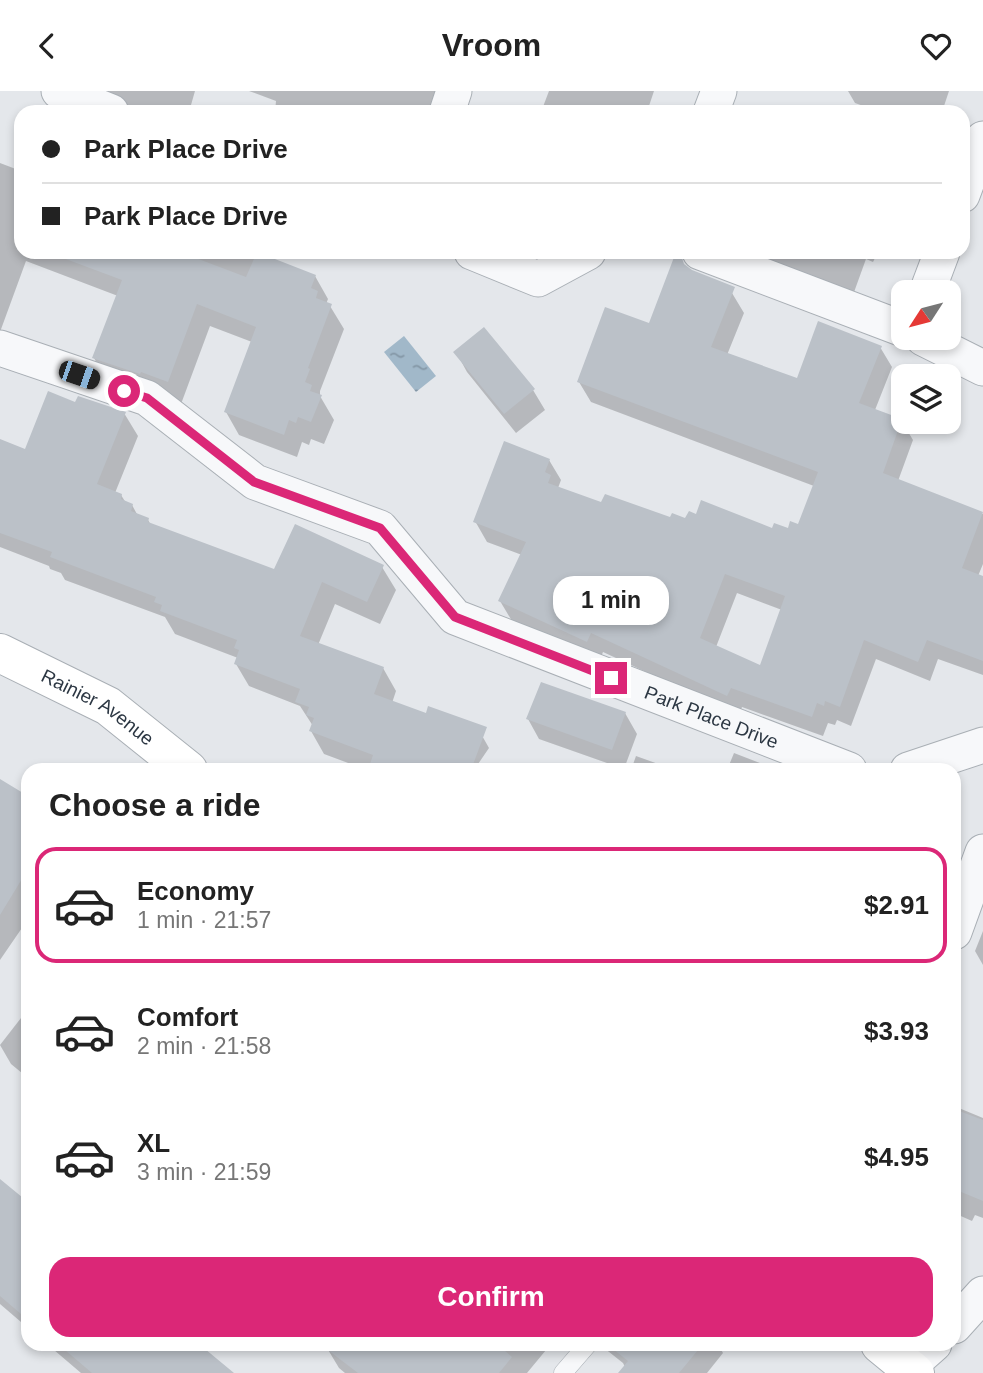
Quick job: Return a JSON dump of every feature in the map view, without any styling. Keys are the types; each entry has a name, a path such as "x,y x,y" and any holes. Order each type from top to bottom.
{"street":[{"path":"59,91 94,105"},
{"path":"970,174 983,139"},
{"path":"489,259 538,279 575,259"},
{"path":"718,259 891,324"},
{"path":"932,280 939,259"},
{"name":"Park Place Drive","path":"0,348 147,398 254,482 380,528 455,617 831,763"},
{"path":"947,350 983,368"},
{"name":"Rainier Avenue","path":"4,663 108,706 179,763"},
{"path":"929,763 983,745"},
{"path":"961,913 983,852"},
{"path":"961,1318 983,1294"}],"lane":[{"path":"563,1373 581,1351"}],"water":[{"path":"404,336 436,376 416,392 384,352"}],"building":[{"path":"66,259 198,259 246,277 254,259 275,259 316,275 311,288 318,291 316,298 332,304 305,382 312,385 310,391 322,395 311,422 298,417 296,423 289,420 284,435 224,412 256,327 197,304 168,382 92,358 122,280"},
{"path":"673,259 682,259 692,270 735,287 711,347 797,378 818,321 882,346 859,403 891,415 891,434 897,434 883,473 983,512 962,568 983,576 983,661 927,640 918,662 864,640 840,707 825,701 824,706 817,703 812,717 731,688 727,696 591,633 587,642 498,601 526,542 473,522 504,441 550,459 545,472 551,475 548,483 601,502 605,494 670,517 672,513 685,518 689,511 696,514 701,500 772,528 774,523 788,528 790,521 798,524 818,472 577,382 605,307 649,323","holes":["725,574 785,596 760,665 700,638"]},
{"path":"484,327 535,389 504,414 453,352"},
{"path":"48,391 75,402 78,396 126,412 97,484 122,494 121,499 133,504 131,511 149,518 148,522 274,569 295,524 384,565 367,602 322,582 300,636 384,667 374,694 426,713 428,706 487,727 474,763 370,763 373,755 309,731 314,718 306,715 309,707 295,702 300,689 234,664 239,650 234,648 237,640 160,611 162,605 154,602 156,597 50,557 52,552 0,533 0,439 25,449"},
{"path":"541,682 626,712 612,750 526,719"},
{"path":"0,779 21,792 21,880 0,915"},
{"path":"961,1112 983,1120 983,1201 961,1192"},
{"path":"0,1179 21,1196 21,1314 0,1296"},
{"path":"66,1351 207,1351 234,1373 92,1373"},
{"path":"329,1351 505,1351 512,1357 499,1373 358,1373"},
{"path":"616,1351 697,1351 679,1373 618,1373 628,1361"}],"route":[{"path":"124,391 147,398 254,482 380,528 455,617 611,678"}]}
